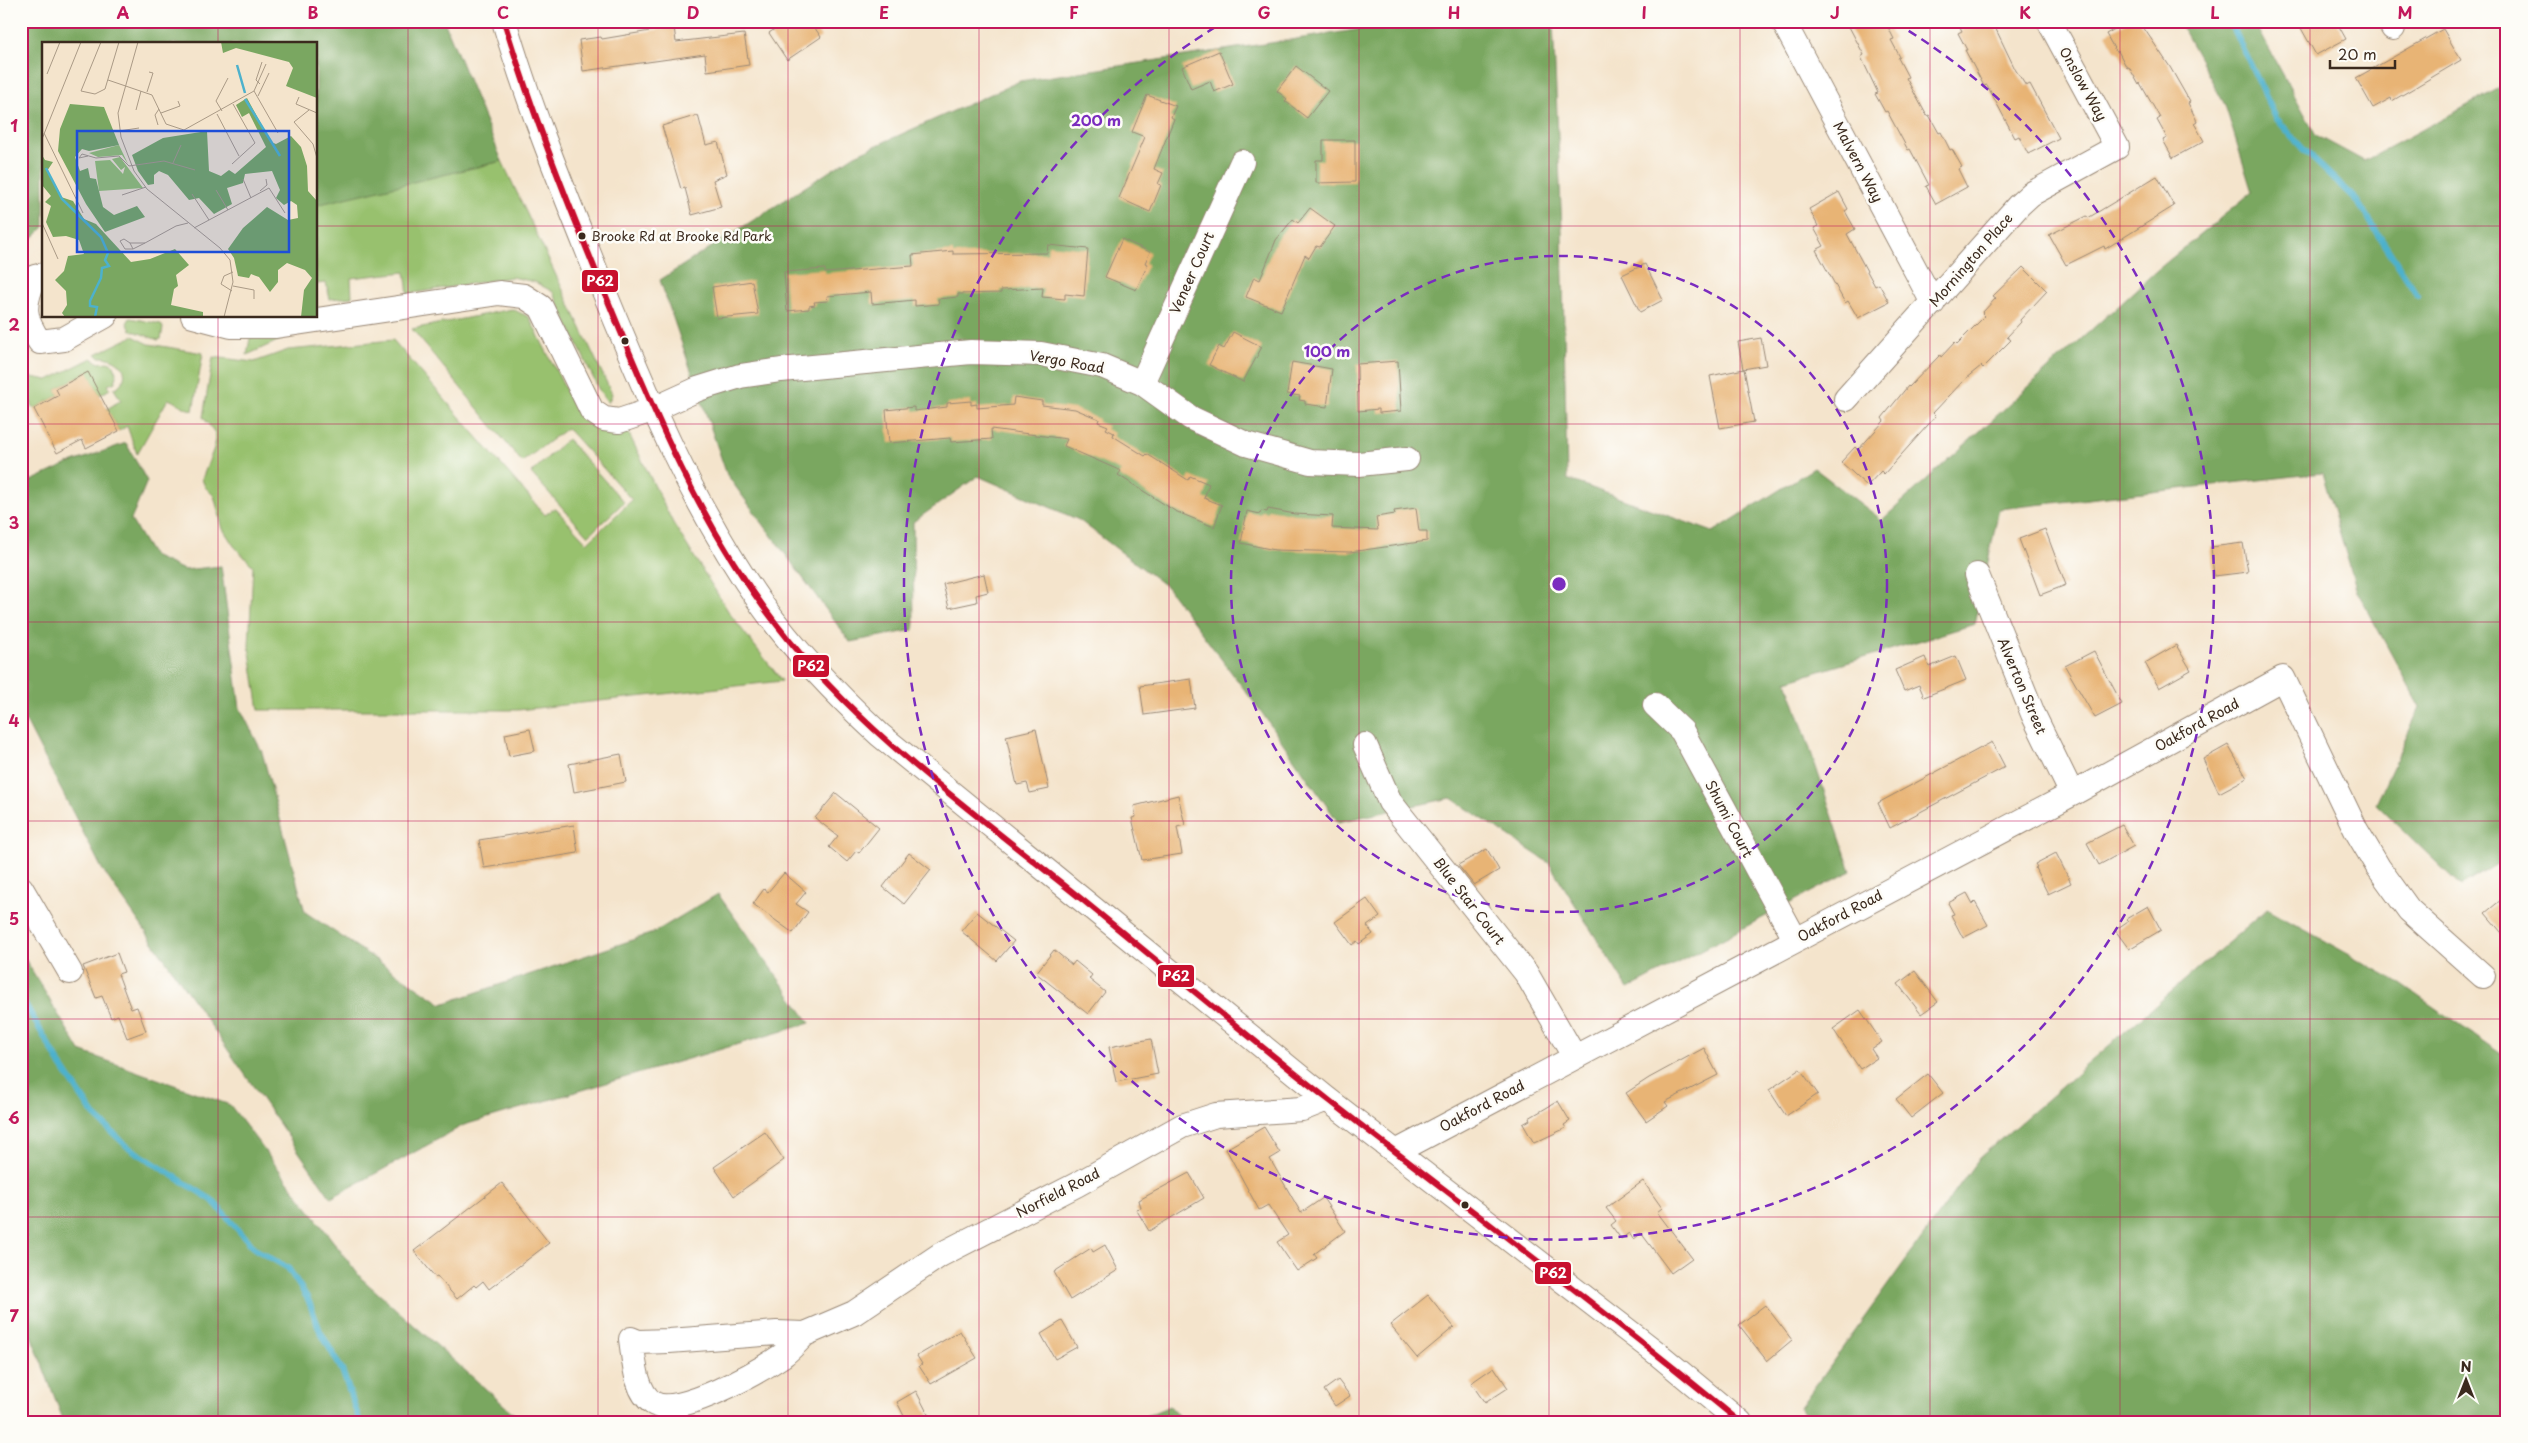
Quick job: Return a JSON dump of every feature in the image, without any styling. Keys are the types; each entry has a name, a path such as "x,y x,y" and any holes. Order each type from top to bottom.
{"street":[{"path":"504,21 546,146 652,410 684,476 762,605 828,685 880,735 1327,1099 1665,1359 1740,1422"},
{"name":"Malvern Way","path":"1783,21 1933,303"},
{"name":"Onslow Way","path":"2048,21 2117,147"},
{"name":"Mornington Place","path":"1846,399 2019,205 2031,194 2117,147"},
{"name":"Veneer Court","path":"1142,383 1242,162"},
{"path":"42,275 35,277 26,298 28,326 40,342 64,339 101,318"},
{"name":"Vergo Road","path":"201,318 231,326 276,326 499,293 524,296 541,307 592,410 604,418 619,421 652,410 698,389 740,376 878,359 971,352 1041,354 1102,366 1142,383 1191,418 1256,447 1310,462 1359,464 1407,459"},
{"name":"Alverton Street","path":"1977,575 2033,714 2072,794"},
{"name":"Oakford Road","path":"1396,1152 1574,1056 2072,794 2282,678 2356,830 2378,867 2409,910 2483,976"},
{"name":"Shumi Court","path":"1655,705 1682,731 1794,940"},
{"name":"Blue Star Court","path":"1365,745 1390,802 1526,973 1574,1056"},
{"path":"21,888 70,972"},
{"name":"Norfield Road","path":"805,1334 777,1333 661,1341 631,1339 642,1391 652,1403 671,1407 708,1396 783,1355 805,1334 854,1313 940,1255 1078,1184 1182,1126 1216,1115 1302,1109 1327,1099"}],"green space":[{"path":"21,21 444,21 502,161 318,205 318,42 42,42 42,229 21,250"},
{"path":"1415,21 1553,21 1562,230 1567,479 1713,532 1814,468 1882,520 2156,271 2252,192 2225,105 2179,21 2254,21 2316,135 2364,161 2507,84 2507,858 2461,886 2376,804 2420,707 2357,591 2322,473 1999,509 1975,624 1787,681 1851,871 1628,989 1549,863 1451,798 1338,822 1262,713 1167,587 1079,520 978,476 913,522 914,630 850,642 727,475 660,280 855,155 1020,81"},
{"path":"502,161 612,394 608,403 599,390 553,292 535,282 512,277 408,294 405,272 351,278 352,297 330,299 326,283 318,284 318,204"},
{"path":"512,309 529,317 580,418 590,426 602,431 609,433 628,432 673,523 730,614 782,681 518,710 259,710 249,646 253,566 234,546 223,529 214,496 205,487 202,479 214,448 215,433 203,417 213,357 254,362 288,350 393,340 545,515 555,508 587,543 632,500 567,428 522,462 412,329"},
{"path":"130,318 161,324 163,328 161,339 158,340 131,330 127,323"},
{"path":"281,334 282,339 247,355 250,338"},
{"path":"133,336 149,344 203,353 193,411 168,399 137,454 127,426 119,431 107,409 121,400 114,389 121,384 124,378 123,368 119,363 99,357 96,354"},
{"path":"92,358 99,363 108,362 114,365 117,376 115,382 108,385 110,389 100,395 87,372 56,389 59,395 34,409 21,384 21,375 48,380"},
{"path":"567,439 624,502 588,536 531,473"},
{"path":"126,443 147,481 131,520 153,556 184,570 221,566 240,708 262,752 305,912 442,1004 653,933 718,894 810,1023 464,1125 331,1198 102,869 21,712 21,447 31,481 65,465"},
{"path":"2267,909 2395,980 2507,1058 2507,1422 1810,1422 1800,1407 1979,1158"},
{"path":"21,952 80,1051 230,1105 361,1278 523,1422 64,1422 21,1309"},
{"path":"1170,1406 1184,1422 1131,1422"}],"building":[{"path":"786,21 810,21 821,37 787,60 769,33"},
{"path":"1846,21 1885,21 1894,39 1891,40 1900,57 1898,58 1908,77 1906,78 1927,116 1929,115 1939,133 1941,132 1950,150 1952,149 1962,167 1958,169 1967,187 1936,204 1926,186 1929,185 1910,149 1908,150 1887,111 1885,112 1875,94 1878,93 1861,57 1864,55"},
{"path":"1957,21 1992,21 2015,69 2026,86 2030,84 2059,138 2028,154 2019,136 2015,138 1987,85 1984,86 1965,50 1967,50 1958,33 1962,31"},
{"path":"2129,21 2139,21 2170,67 2190,102 2188,103 2197,121 2194,123 2204,141 2173,158 2163,140 2167,138 2157,120 2160,118 2140,83 2139,85 2106,34"},
{"path":"2297,21 2336,21 2346,39 2316,55"},
{"path":"674,27 676,42 744,34 749,65 707,71 705,54 583,71 579,40 601,37 602,39"},
{"path":"2443,29 2461,60 2392,101 2391,98 2373,108 2356,78"},
{"path":"1219,51 1233,84 1214,92 1210,81 1191,89 1182,67"},
{"path":"1296,66 1328,91 1307,118 1285,101 1287,99 1277,91"},
{"path":"1147,95 1176,106 1171,117 1174,119 1154,169 1163,173 1158,184 1161,185 1150,212 1119,198 1145,137 1132,132"},
{"path":"698,115 706,145 718,142 727,174 713,180 721,207 692,215 685,188 681,189 662,126"},
{"path":"1323,140 1355,140 1355,182 1316,183 1316,160 1323,160"},
{"path":"2157,176 2174,206 2105,249 2104,246 2066,265 2049,235 2087,216 2088,218"},
{"path":"1839,192 1848,209 1845,211 1855,229 1847,234 1875,286 1879,284 1889,302 1858,318 1848,301 1845,303 1816,250 1824,246 1814,228 1818,226 1809,209"},
{"path":"1310,208 1335,226 1320,247 1316,246 1309,258 1305,255 1281,311 1246,297 1254,277 1260,280 1276,240 1293,219 1298,223"},
{"path":"1122,239 1150,252 1145,263 1148,264 1136,290 1105,277"},
{"path":"1048,245 1088,249 1084,296 1065,294 1065,299 1042,297 1043,288 1001,290 1001,293 958,294 958,297 938,299 939,304 915,306 915,300 872,304 871,292 827,296 828,301 814,302 815,305 809,306 809,309 787,311 784,272 825,269 825,273 913,266 912,255 953,251 953,254 1047,253"},
{"path":"1645,264 1663,300 1640,312 1622,275"},
{"path":"2023,267 2047,291 2007,337 2011,340 1983,368 1981,366 1965,379 1933,413 1936,416 1884,474 1881,471 1867,486 1841,462 1855,447 1858,450 1884,421 1882,418 1908,386 1955,342 1957,344 1985,316 1982,313 1996,298 1993,296"},
{"path":"752,281 758,314 717,318 712,287"},
{"path":"1233,332 1262,347 1243,382 1209,365 1219,346 1224,349"},
{"path":"1761,338 1766,365 1743,369 1738,342"},
{"path":"1398,361 1401,411 1379,413 1379,409 1358,411 1357,364"},
{"path":"1292,362 1332,369 1327,407 1305,404 1305,401 1299,400 1300,396 1287,394"},
{"path":"1744,369 1754,422 1720,428 1710,376"},
{"path":"88,372 119,431 86,448 82,440 57,453 34,409 59,395 56,389"},
{"path":"1014,397 1042,401 1042,405 1075,409 1099,419 1098,422 1108,426 1106,429 1114,433 1113,436 1145,456 1147,454 1188,480 1190,476 1209,484 1204,498 1222,505 1214,527 1175,511 1118,475 1121,471 1064,446 1067,439 991,429 992,439 951,442 950,438 889,443 886,410 914,407 914,411 947,407 947,403 971,401 971,405 977,404 977,408 1013,405"},
{"path":"1416,508 1419,531 1427,531 1427,541 1350,552 1275,550 1241,543 1247,511 1260,514 1261,511 1267,512 1268,509 1295,514 1333,516 1332,528 1378,530 1376,517 1395,514 1394,511"},
{"path":"2045,529 2066,585 2040,595 2019,539"},
{"path":"2243,543 2248,572 2214,576 2211,547"},
{"path":"984,574 988,592 976,595 977,602 949,608 943,584"},
{"path":"2176,645 2191,670 2159,688 2145,663"},
{"path":"2094,651 2122,704 2095,718 2065,666"},
{"path":"1956,656 1966,680 1924,697 1919,685 1904,691 1895,670 1925,657 1929,667"},
{"path":"1191,679 1195,708 1144,715 1140,686"},
{"path":"530,729 535,751 509,756 505,734"},
{"path":"1036,729 1049,789 1030,793 1027,783 1017,785 1006,736"},
{"path":"1992,742 2005,767 1890,828 1878,803"},
{"path":"2228,745 2247,778 2219,793 2203,759"},
{"path":"621,754 626,782 574,792 569,764"},
{"path":"836,793 879,828 859,853 856,851 847,862 829,847 838,836 815,818"},
{"path":"1178,795 1185,825 1177,827 1182,854 1142,860 1132,818 1136,817 1134,806"},
{"path":"574,825 578,853 484,868 479,840"},
{"path":"2122,825 2134,846 2099,865 2087,843"},
{"path":"1487,849 1499,870 1474,885 1458,865"},
{"path":"909,853 931,870 904,904 883,887"},
{"path":"2056,853 2071,883 2048,894 2035,868 2037,867 2035,864"},
{"path":"784,873 806,892 796,904 808,912 793,933 753,904 764,889 768,892"},
{"path":"1967,893 1973,904 1975,902 1988,925 1963,938 1951,915 1954,914 1948,903"},
{"path":"2507,895 2507,939 2485,913"},
{"path":"1367,899 1380,917 1367,926 1373,934 1359,944 1357,941 1352,945 1335,922"},
{"path":"2148,906 2161,930 2129,949 2115,930 2128,921 2126,919"},
{"path":"977,912 1014,941 997,961 961,931"},
{"path":"1054,950 1072,965 1075,961 1092,975 1089,979 1105,992 1088,1014 1036,973"},
{"path":"117,953 124,972 118,974 131,1009 137,1007 146,1031 127,1038 118,1015 111,1018 102,996 96,998 83,966"},
{"path":"1915,971 1938,1002 1921,1014 1898,984"},
{"path":"1860,1010 1882,1042 1871,1049 1877,1058 1860,1069 1833,1029"},
{"path":"1151,1039 1158,1074 1116,1082 1109,1047"},
{"path":"1704,1048 1718,1075 1665,1102 1668,1106 1646,1121 1626,1093"},
{"path":"1800,1069 1818,1094 1786,1116 1769,1090"},
{"path":"1928,1074 1943,1093 1911,1118 1896,1099"},
{"path":"1558,1101 1570,1121 1564,1125 1566,1128 1534,1143 1523,1124 1530,1120 1529,1118"},
{"path":"1264,1127 1280,1153 1270,1159 1301,1213 1323,1198 1345,1231 1314,1254 1317,1258 1297,1271 1277,1242 1288,1235 1268,1205 1259,1210 1226,1149"},
{"path":"765,1132 784,1160 734,1196 714,1167"},
{"path":"1189,1173 1204,1198 1149,1231 1136,1209 1141,1208 1139,1200"},
{"path":"1643,1181 1662,1208 1657,1212 1692,1258 1671,1273 1641,1233 1633,1239 1629,1233 1621,1239 1611,1225 1616,1221 1606,1208"},
{"path":"502,1183 549,1243 489,1289 483,1281 476,1287 474,1285 457,1299 437,1276 435,1277 414,1251"},
{"path":"1105,1245 1118,1270 1070,1300 1054,1272 1091,1248 1093,1252"},
{"path":"1428,1295 1454,1327 1417,1358 1390,1325"},
{"path":"1765,1305 1792,1340 1767,1361 1739,1325"},
{"path":"1062,1321 1077,1347 1055,1359 1041,1334"},
{"path":"960,1331 977,1358 931,1384 919,1366 922,1364 917,1356"},
{"path":"1494,1367 1508,1388 1485,1403 1471,1383"},
{"path":"1338,1380 1350,1396 1335,1406 1324,1390"},
{"path":"916,1391 932,1422 907,1422 897,1402"}],"waterway":[{"path":"2230,21 2276,118 2303,149 2357,201 2418,296"},
{"path":"21,997 60,1064 94,1115 128,1147 212,1200 255,1249 288,1268 308,1299 320,1331 342,1370 360,1422"}],"transit line":[{"name":"P62","path":"504,21 527,92 566,197 625,343 662,427 682,469 725,549 777,625 809,664 882,737 962,805 1084,901 1237,1027 1381,1141 1588,1300 1740,1422"}],"place":[{"name":"Brooke Rd at Brooke Rd Park","path":"582,236"}]}
